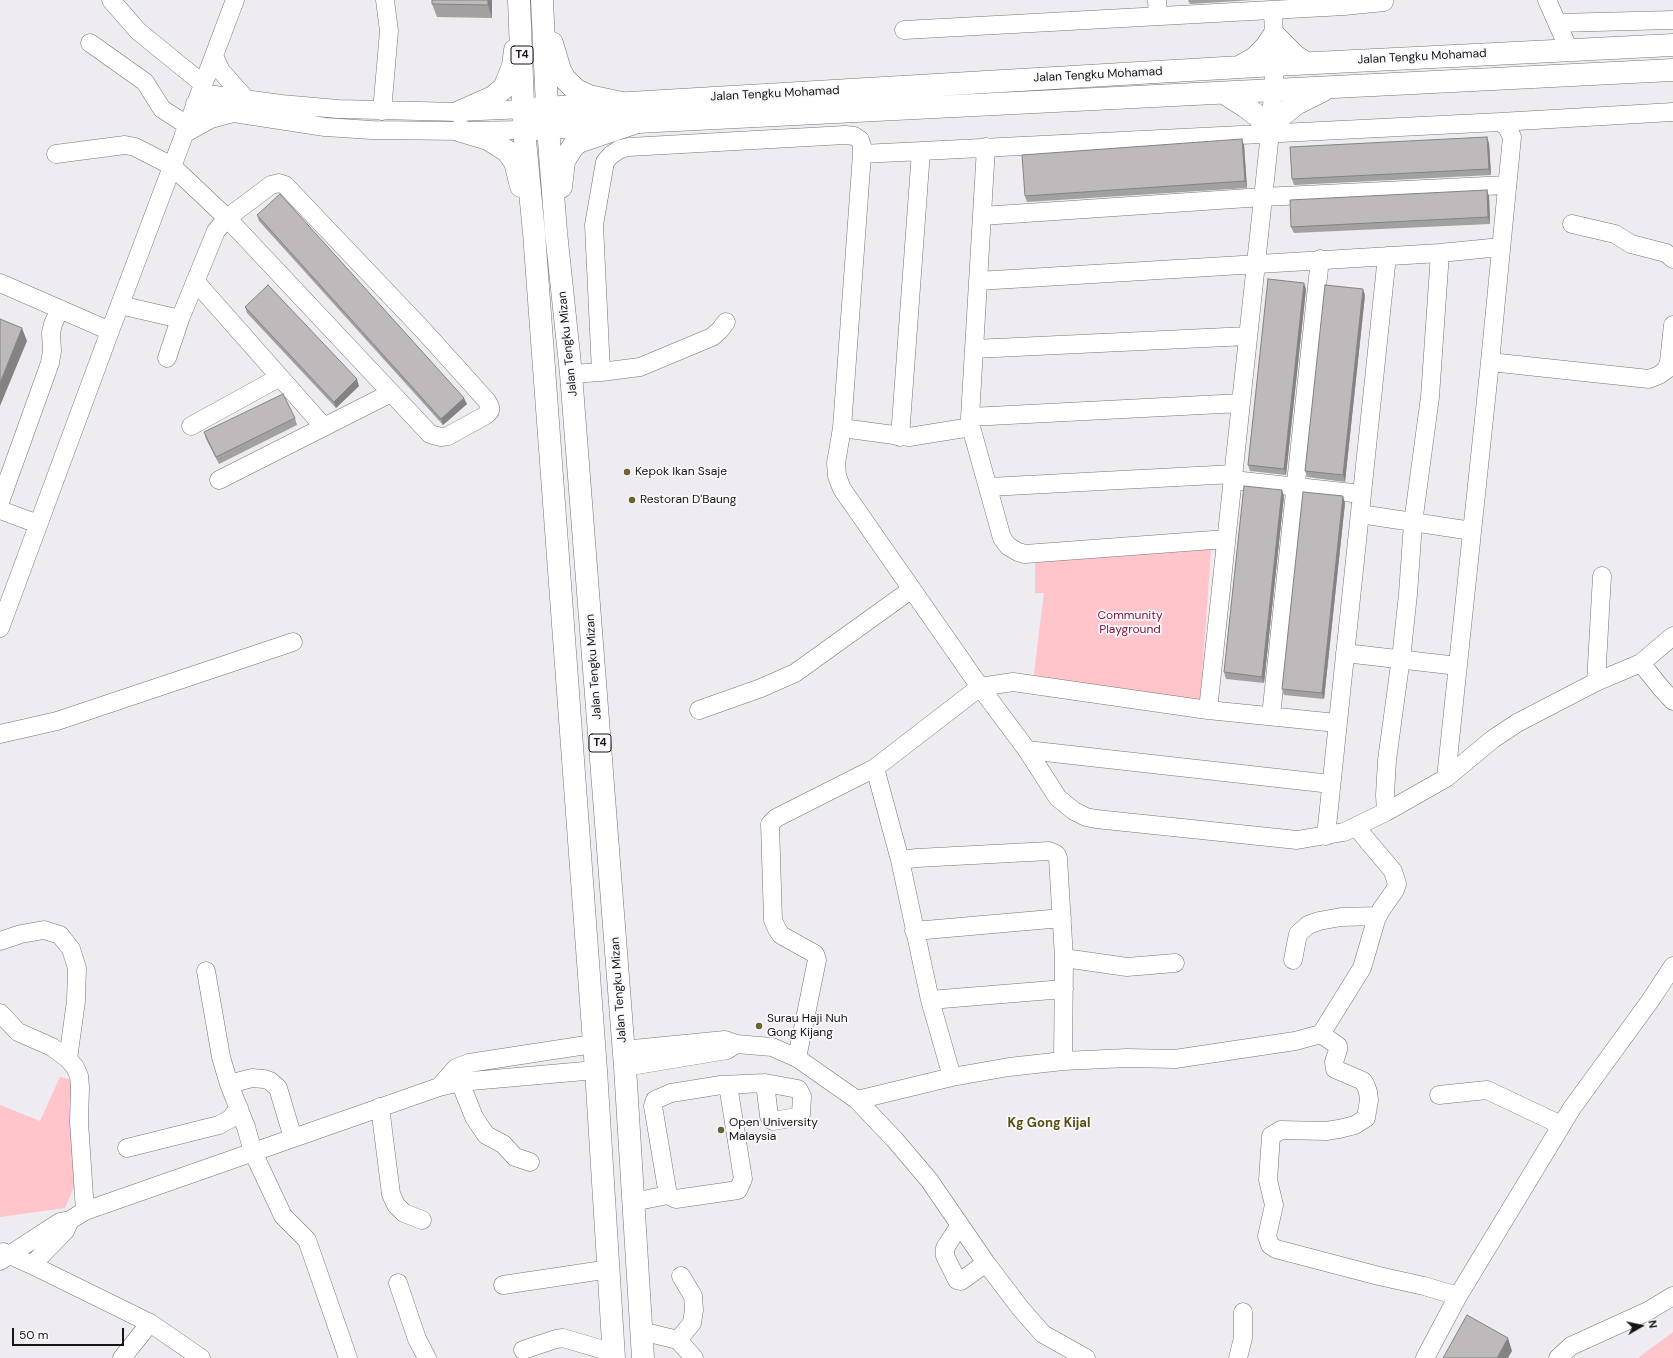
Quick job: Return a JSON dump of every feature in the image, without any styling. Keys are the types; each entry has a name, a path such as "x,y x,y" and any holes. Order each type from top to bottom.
{"main road":[{"path":"542,5 560,70 570,85 576,90 589,96 622,103"},
{"name":"Jalan Tengku Mizan","path":"542,5 547,118 556,232 571,374 624,1059 643,1358"},
{"path":"519,8 513,66 504,88 460,122 499,145 507,151 515,162 534,233"},
{"name":"Jalan Tengku Mizan","path":"519,8 524,120 534,233 596,1070 610,1269 614,1356"},
{"path":"1239,67 1255,58 1266,47 1274,34 1295,56 1306,63"},
{"name":"Jalan Tengku Mohamad","path":"524,120 547,118 622,103 1306,63 1673,45"},
{"name":"Jalan Tengku Mohamad","path":"547,118 637,122 1673,70"},
{"path":"1224,92 1255,114 1270,132 1286,111 1328,87"},
{"path":"556,232 564,160 569,151 581,140 637,122"}],"street":[{"path":"111,0 138,31 200,94 234,113 325,127 372,130 460,122 524,120"},
{"path":"0,628 235,0"},
{"path":"382,111 389,31 385,0"},
{"path":"1547,0 1568,50"},
{"path":"904,30 1157,8 1273,10 1344,3 1384,2"},
{"path":"1208,710 1274,90 1275,65 1273,10"},
{"path":"1556,23 1673,20"},
{"path":"90,43 145,82 162,109 186,129"},
{"path":"214,56 221,71 246,99"},
{"path":"200,94 281,104 382,111 460,122"},
{"path":"862,154 1673,112"},
{"path":"186,129 234,113"},
{"path":"1446,778 1512,137 1507,127 1500,122"},
{"path":"601,372 598,330 595,215 605,162 610,155 620,149 629,147 845,135 854,136 860,140 862,154 842,428 836,463 837,476 842,489 980,687 1027,750 1058,798 1074,811 1086,817 1297,840 1344,832 1386,812 1446,778 1493,739 1517,723 1596,682 1641,663 1673,636"},
{"path":"56,154 125,145 135,147 172,166 227,218 430,434 441,437 448,436 486,415 490,411 488,401 423,330 285,185 279,182 271,185 227,218 216,231 180,319 167,358"},
{"path":"986,147 971,422 1002,538 1008,546 1025,554 1226,539"},
{"path":"900,437 921,150"},
{"path":"982,216 1263,197 1507,185"},
{"path":"1572,224 1615,234 1631,244 1666,253 1673,259"},
{"path":"978,281 1440,253 1501,247"},
{"path":"1386,812 1385,795 1387,760 1408,594 1413,523 1430,397 1440,253"},
{"path":"1326,836 1387,256"},
{"path":"1272,716 1320,260"},
{"path":"195,281 324,427"},
{"path":"0,283 110,331"},
{"path":"120,305 180,319"},
{"path":"0,502 50,363 52,352 51,333 53,324 60,309"},
{"path":"571,374 640,367 712,337 726,322"},
{"path":"1490,362 1649,379 1666,370 1669,362 1673,325"},
{"path":"974,349 1248,336"},
{"path":"191,426 280,377"},
{"path":"219,480 391,393"},
{"path":"842,428 909,437 971,422 1241,403"},
{"path":"989,487 1233,477 1296,487 1362,494"},
{"path":"0,510 38,524"},
{"path":"1360,514 1472,531"},
{"path":"1596,682 1602,576"},
{"path":"699,710 761,688 796,673 912,590"},
{"path":"0,734 57,721 293,642"},
{"path":"1345,653 1458,666"},
{"path":"1641,663 1673,701"},
{"path":"797,1058 817,960 815,954 781,935 773,920 770,824 776,818 875,768 980,687 1013,682 1208,710 1337,723"},
{"path":"1027,750 1331,784"},
{"path":"875,768 900,860 930,1000 952,1077"},
{"path":"857,1100 952,1077 1009,1067 1063,1061 1126,1058 1175,1059 1295,1041 1321,1034 1362,968 1378,916 1395,890 1397,884 1396,876 1393,870 1356,827"},
{"path":"900,860 1049,851 1056,854 1058,858 1064,958 1063,1061"},
{"path":"1292,960 1298,934 1308,925 1331,918 1378,916"},
{"path":"914,931 1062,918"},
{"path":"0,941 21,934 44,930 60,935 71,949 77,968 76,1001 68,1059"},
{"path":"1064,958 1126,967 1175,963"},
{"path":"1426,1358 1458,1296 1561,1125 1650,1001 1673,966"},
{"path":"206,971 221,1057 253,1152 283,1216 307,1240 348,1358"},
{"path":"930,1000 1064,989"},
{"path":"0,1013 18,1032 52,1047 68,1059 75,1067 79,1076 79,1122 85,1211"},
{"path":"1321,1034 1338,1046 1334,1062 1335,1069 1363,1081 1366,1086 1369,1100 1366,1118 1355,1125 1339,1129 1326,1131 1281,1130 1272,1136 1268,1180 1274,1205 1267,1236 1270,1245 1276,1249 1458,1296"},
{"path":"624,1059 711,1040 725,1040 736,1044 756,1044 772,1047 797,1058 857,1100 929,1180 986,1263 1043,1334 1086,1358"},
{"path":"4,1256 60,1222 70,1220 85,1211 439,1087 458,1075 469,1063 593,1044"},
{"path":"458,1075 596,1070"},
{"path":"458,1075 474,1117 486,1135 503,1144 515,1157 530,1162"},
{"path":"229,1084 252,1078 270,1081 278,1088 293,1138"},
{"path":"668,1195 654,1106 655,1100 671,1093 728,1085 766,1083"},
{"path":"633,1202 668,1195 676,1199 738,1190 743,1179 728,1085"},
{"path":"1439,1095 1487,1090 1561,1125"},
{"path":"380,1107 391,1194 396,1205 404,1213 422,1220"},
{"path":"127,1148 219,1125 230,1119 239,1108"},
{"path":"32,1265 65,1231 70,1220"},
{"path":"960,1225 945,1248 945,1256 957,1280 961,1281 986,1263"},
{"path":"4,1256 32,1265 150,1323 201,1358"},
{"path":"503,1285 610,1269"},
{"path":"678,1340 692,1323 694,1310 693,1296 681,1276"},
{"path":"398,1283 417,1339 427,1358"},
{"path":"1558,1358 1571,1346 1648,1311 1673,1296"},
{"path":"1238,1358 1243,1338 1243,1312"},
{"path":"122,1358 150,1323"},
{"path":"641,1331 678,1340 694,1358"},
{"path":"523,1350 563,1338 614,1356"}],"green space":[{"name":"Community Playground","path":"1204,546 1211,550 1200,706 1033,681 1044,593 1035,593 1035,558"},
{"path":"60,1077 73,1080 74,1187 65,1208 0,1217 0,1105 40,1121"},
{"path":"1673,1332 1673,1358 1638,1358"}],"building":[{"path":"432,0 488,0 488,5 432,4"},
{"path":"1487,137 1489,169 1292,179 1290,147"},
{"path":"1242,139 1245,181 1025,196 1022,155"},
{"path":"1487,190 1488,217 1291,227 1290,200"},
{"path":"280,194 464,398 441,419 257,215"},
{"path":"1268,279 1304,283 1284,469 1248,465"},
{"path":"268,285 357,379 334,402 245,307"},
{"path":"1325,285 1363,289 1343,475 1305,471"},
{"path":"0,319 22,328 0,383"},
{"path":"283,394 295,418 216,457 204,432"},
{"path":"1244,486 1282,490 1262,677 1224,672"},
{"path":"1303,492 1343,496 1322,693 1282,689"},
{"path":"1467,1315 1508,1338 1497,1358 1443,1358"}],"place":[{"name":"Kepok Ikan Ssaje","path":"627,472"},
{"name":"Restoran D'Baung","path":"632,500"},
{"name":"Surau Haji Nuh Gong Kijang","path":"759,1026"},
{"name":"Open University Malaysia","path":"721,1130"}],"district":[{"name":"Kg Gong Kijal","path":"1049,1124"}]}
